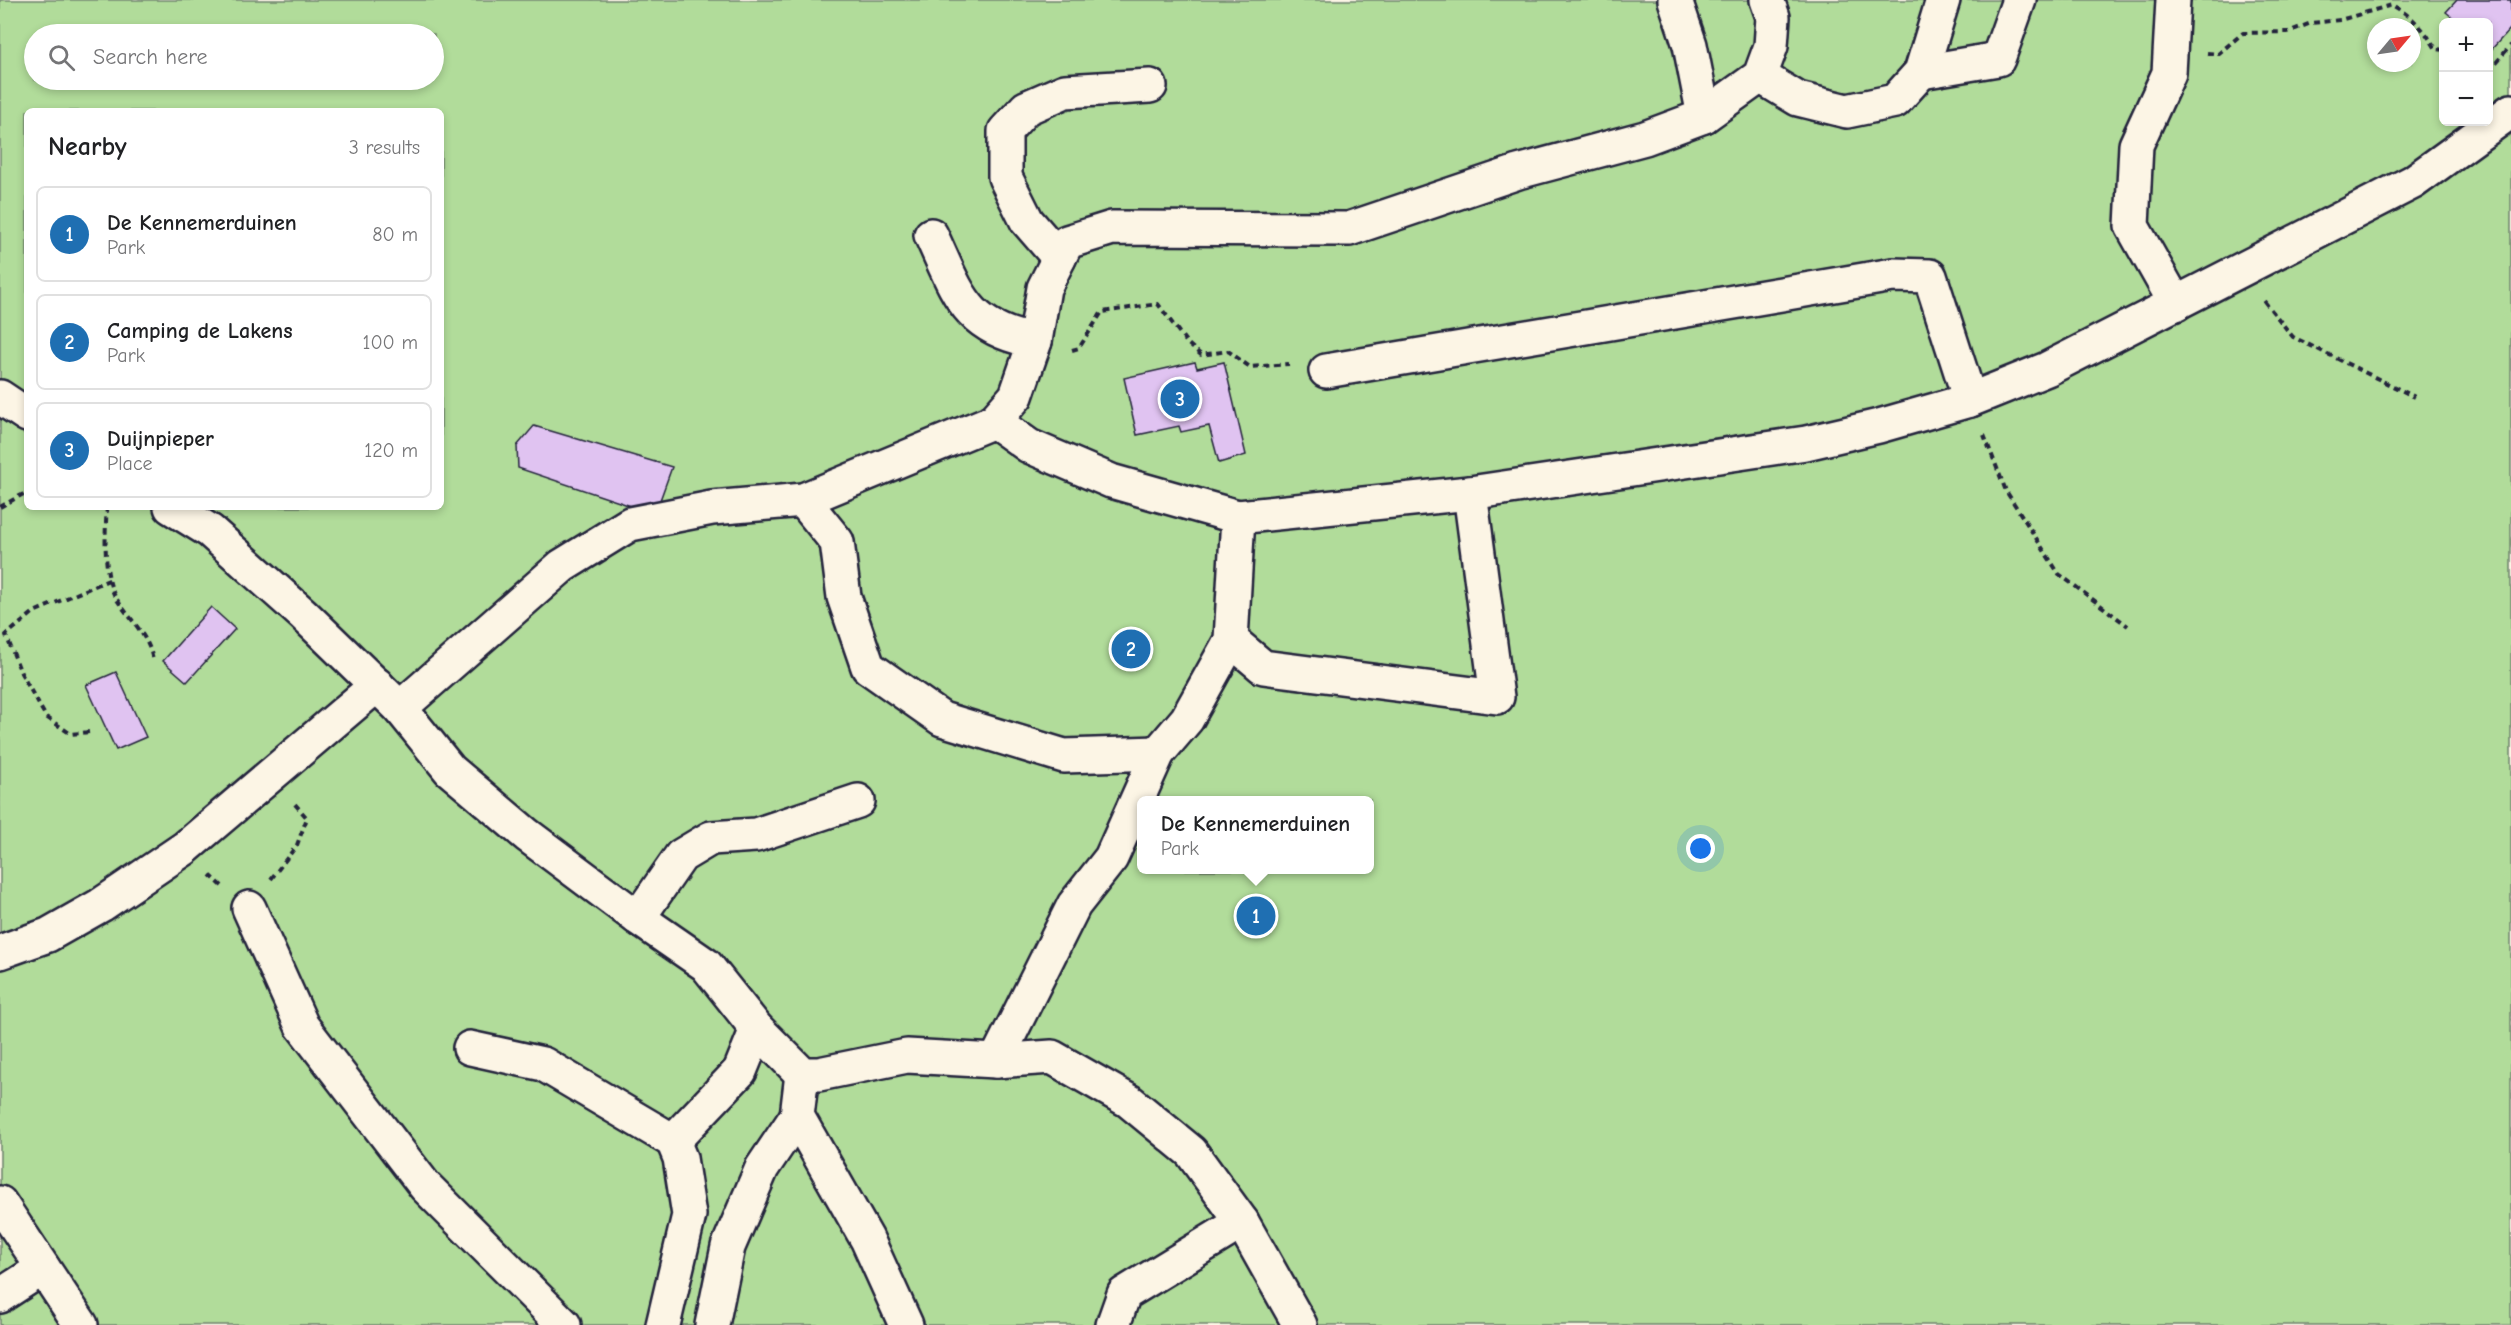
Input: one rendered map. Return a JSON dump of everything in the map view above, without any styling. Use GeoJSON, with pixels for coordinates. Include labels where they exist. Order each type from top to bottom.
{"type":"FeatureCollection","features":[{"type":"Feature","properties":{"kind":"lane"},"geometry":{"type":"LineString","coordinates":[[1675,0],[1690,45],[1704,116]]}},
{"type":"Feature","properties":{"kind":"lane"},"geometry":{"type":"LineString","coordinates":[[400,708],[562,566],[630,524],[712,508],[803,500],[993,421],[1016,396],[1033,349],[1044,288],[1067,242],[1112,228],[1349,229],[1518,172],[1645,138],[1704,116],[1760,76],[1771,46],[1773,17],[1767,0]]}},
{"type":"Feature","properties":{"kind":"lane"},"geometry":{"type":"LineString","coordinates":[[1760,76],[1798,99],[1847,111],[1895,100],[1921,72],[1943,0]]}},
{"type":"Feature","properties":{"kind":"lane"},"geometry":{"type":"LineString","coordinates":[[1921,72],[1998,59],[2019,0]]}},
{"type":"Feature","properties":{"kind":"lane"},"geometry":{"type":"LineString","coordinates":[[2172,0],[2169,73],[2136,146],[2132,226],[2176,304]]}},
{"type":"Feature","properties":{"kind":"lane"},"geometry":{"type":"LineString","coordinates":[[1059,258],[1027,221],[1005,177],[1005,131],[1026,108],[1065,91],[1150,86]]}},
{"type":"Feature","properties":{"kind":"lane"},"geometry":{"type":"LineString","coordinates":[[993,421],[1029,446],[1111,481],[1238,516],[1470,493],[1806,443],[1879,426],[1970,400],[2047,369],[2413,182],[2511,111]]}},
{"type":"Feature","properties":{"kind":"lane"},"geometry":{"type":"LineString","coordinates":[[931,235],[957,290],[977,320],[1033,349]]}},
{"type":"Feature","properties":{"kind":"lane"},"geometry":{"type":"LineString","coordinates":[[1326,371],[1893,275],[1930,276],[1970,400]]}},
{"type":"Feature","properties":{"kind":"lane"},"geometry":{"type":"LineString","coordinates":[[0,396],[24,413]]}},
{"type":"Feature","properties":{"kind":"lane"},"geometry":{"type":"LineString","coordinates":[[1231,640],[1263,666],[1497,697],[1470,493]]}},
{"type":"Feature","properties":{"kind":"lane"},"geometry":{"type":"LineString","coordinates":[[803,500],[837,542],[844,597],[868,667],[942,719],[1064,756],[1158,753]]}},
{"type":"Feature","properties":{"kind":"lane"},"geometry":{"type":"LineString","coordinates":[[176,510],[210,531],[303,614],[400,708],[450,770],[527,835],[638,918],[706,965],[757,1029],[802,1074],[819,1074],[907,1056],[996,1061],[1052,1057],[1129,1101],[1191,1152],[1242,1222],[1300,1325]]}},
{"type":"Feature","properties":{"kind":"lane"},"geometry":{"type":"LineString","coordinates":[[1139,796],[1158,753],[1186,719],[1231,640],[1238,516]]}},
{"type":"Feature","properties":{"kind":"lane"},"geometry":{"type":"LineString","coordinates":[[0,951],[48,935],[95,909],[185,848],[377,685]]}},
{"type":"Feature","properties":{"kind":"lane"},"geometry":{"type":"LineString","coordinates":[[996,1061],[1074,905],[1111,858],[1137,800]]}},
{"type":"Feature","properties":{"kind":"lane"},"geometry":{"type":"LineString","coordinates":[[638,918],[681,856],[711,838],[756,835],[858,801]]}},
{"type":"Feature","properties":{"kind":"lane"},"geometry":{"type":"LineString","coordinates":[[249,908],[302,1026],[425,1186],[564,1325]]}},
{"type":"Feature","properties":{"kind":"lane"},"geometry":{"type":"LineString","coordinates":[[673,1142],[740,1071],[757,1029]]}},
{"type":"Feature","properties":{"kind":"lane"},"geometry":{"type":"LineString","coordinates":[[470,1048],[543,1064],[673,1142],[680,1158],[689,1215],[663,1325]]}},
{"type":"Feature","properties":{"kind":"lane"},"geometry":{"type":"LineString","coordinates":[[712,1325],[728,1247],[762,1167],[797,1116],[802,1074]]}},
{"type":"Feature","properties":{"kind":"lane"},"geometry":{"type":"LineString","coordinates":[[797,1116],[867,1239],[906,1325]]}},
{"type":"Feature","properties":{"kind":"lane"},"geometry":{"type":"LineString","coordinates":[[0,1203],[81,1325]]}},
{"type":"Feature","properties":{"kind":"lane"},"geometry":{"type":"LineString","coordinates":[[1113,1325],[1124,1294],[1242,1222]]}},
{"type":"Feature","properties":{"kind":"lane"},"geometry":{"type":"LineString","coordinates":[[0,1296],[43,1268]]}},
{"type":"Feature","properties":{"kind":"path"},"geometry":{"type":"LineString","coordinates":[[2171,51],[2218,54],[2243,33],[2288,32],[2311,23],[2340,20],[2392,5],[2410,15],[2423,28],[2436,49],[2439,49]]}},
{"type":"Feature","properties":{"kind":"path"},"geometry":{"type":"LineString","coordinates":[[2493,64],[2511,45]]}},
{"type":"Feature","properties":{"kind":"path"},"geometry":{"type":"LineString","coordinates":[[2238,270],[2293,337],[2415,397]]}},
{"type":"Feature","properties":{"kind":"path"},"geometry":{"type":"LineString","coordinates":[[1033,349],[1079,348],[1102,312],[1158,304],[1187,343],[1201,355],[1228,351],[1250,367],[1292,364],[1326,371]]}},
{"type":"Feature","properties":{"kind":"path"},"geometry":{"type":"LineString","coordinates":[[1970,400],[2006,491],[2059,574],[2128,626]]}},
{"type":"Feature","properties":{"kind":"path"},"geometry":{"type":"LineString","coordinates":[[0,507],[24,494]]}},
{"type":"Feature","properties":{"kind":"path"},"geometry":{"type":"LineString","coordinates":[[107,510],[104,546],[114,596],[151,645],[153,660]]}},
{"type":"Feature","properties":{"kind":"path"},"geometry":{"type":"LineString","coordinates":[[89,732],[71,734],[46,717],[21,673],[6,635],[34,612],[111,579]]}},
{"type":"Feature","properties":{"kind":"path"},"geometry":{"type":"LineString","coordinates":[[185,848],[204,871],[249,908],[297,845],[306,818],[270,775]]}},
{"type":"Feature","properties":{"kind":"green space"},"geometry":{"type":"Polygon","coordinates":[[[0,0],[2511,0],[2511,1325],[0,1325],[0,0]]]}},
{"type":"Feature","properties":{"kind":"building"},"geometry":{"type":"Polygon","coordinates":[[[2457,0],[2511,0],[2511,28],[2493,48],[2493,18],[2453,18],[2446,12],[2457,0]]]}},
{"type":"Feature","properties":{"kind":"building"},"geometry":{"type":"Polygon","coordinates":[[[1195,362],[1197,368],[1224,362],[1246,455],[1219,463],[1209,426],[1181,432],[1179,426],[1137,435],[1124,378],[1195,362]]]}},
{"type":"Feature","properties":{"kind":"building"},"geometry":{"type":"Polygon","coordinates":[[[534,426],[672,467],[655,514],[518,468],[517,446],[534,426]]]}},
{"type":"Feature","properties":{"kind":"building"},"geometry":{"type":"Polygon","coordinates":[[[211,607],[235,629],[187,682],[163,661],[211,607]]]}},
{"type":"Feature","properties":{"kind":"building"},"geometry":{"type":"Polygon","coordinates":[[[116,672],[146,737],[116,750],[86,685],[116,672]]]}},
{"type":"Feature","properties":{"kind":"place","name":"Duijnpieper"},"geometry":{"type":"Point","coordinates":[1180,399]}},
{"type":"Feature","properties":{"kind":"place","name":"Camping de Lakens"},"geometry":{"type":"Point","coordinates":[1131,649]}},
{"type":"Feature","properties":{"kind":"place","name":"De Kennemerduinen"},"geometry":{"type":"Point","coordinates":[1256,916]}}]}
